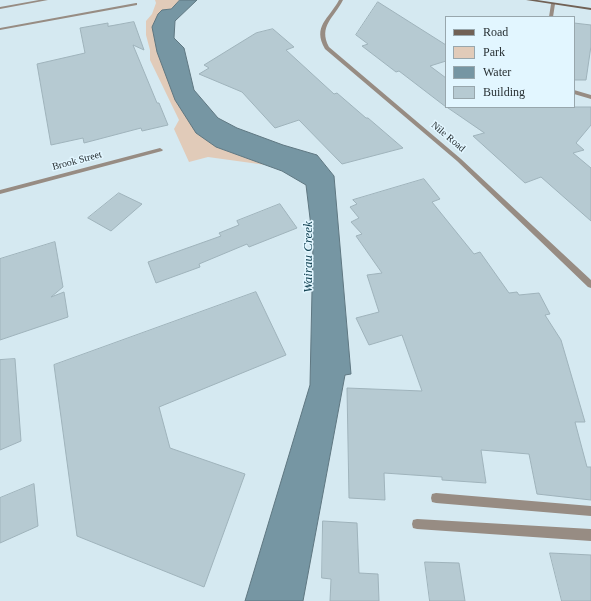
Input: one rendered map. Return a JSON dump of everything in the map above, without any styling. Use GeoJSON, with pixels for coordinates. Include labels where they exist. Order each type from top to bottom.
{"type":"FeatureCollection","features":[{"type":"Feature","properties":{"kind":"main road"},"geometry":{"type":"LineString","coordinates":[[528,0],[591,9]]}},
{"type":"Feature","properties":{"kind":"street"},"geometry":{"type":"LineString","coordinates":[[0,8],[46,0]]}},
{"type":"Feature","properties":{"kind":"street","name":"Nile Road"},"geometry":{"type":"LineString","coordinates":[[340,0],[338,7],[322,29],[322,38],[327,48],[459,160],[591,285]]}},
{"type":"Feature","properties":{"kind":"street"},"geometry":{"type":"LineString","coordinates":[[0,29],[136,4]]}},
{"type":"Feature","properties":{"kind":"street"},"geometry":{"type":"LineString","coordinates":[[551,16],[552,4]]}},
{"type":"Feature","properties":{"kind":"street"},"geometry":{"type":"LineString","coordinates":[[575,92],[591,97]]}},
{"type":"Feature","properties":{"kind":"street","name":"Brook Street"},"geometry":{"type":"LineString","coordinates":[[0,192],[160,150]]}},
{"type":"Feature","properties":{"kind":"street"},"geometry":{"type":"LineString","coordinates":[[436,498],[591,511]]}},
{"type":"Feature","properties":{"kind":"street"},"geometry":{"type":"LineString","coordinates":[[417,524],[591,535]]}},
{"type":"Feature","properties":{"kind":"green space"},"geometry":{"type":"Polygon","coordinates":[[[155,0],[180,0],[171,9],[163,10],[216,147],[266,165],[208,157],[189,162],[174,129],[179,120],[150,60],[150,50],[146,35],[146,21],[152,14],[156,3],[155,0]]]}},
{"type":"Feature","properties":{"kind":"water"},"geometry":{"type":"Polygon","coordinates":[[[180,0],[197,0],[175,21],[174,38],[184,48],[194,90],[218,118],[237,128],[283,145],[317,155],[334,176],[351,374],[345,375],[303,601],[245,601],[310,385],[313,243],[306,185],[282,171],[216,147],[196,133],[175,100],[157,52],[152,27],[158,14],[162,10],[171,9],[180,0]]]}},
{"type":"Feature","properties":{"kind":"building"},"geometry":{"type":"Polygon","coordinates":[[[378,2],[445,44],[445,61],[430,66],[445,77],[445,106],[399,71],[396,72],[362,46],[368,44],[356,35],[378,2]]]}},
{"type":"Feature","properties":{"kind":"building"},"geometry":{"type":"Polygon","coordinates":[[[134,22],[144,50],[133,45],[157,103],[159,103],[168,125],[142,131],[141,128],[84,143],[83,138],[51,145],[37,64],[85,53],[80,28],[108,23],[108,26],[134,22]]]}},
{"type":"Feature","properties":{"kind":"building"},"geometry":{"type":"Polygon","coordinates":[[[575,23],[591,25],[591,46],[586,80],[575,80],[575,23]]]}},
{"type":"Feature","properties":{"kind":"building"},"geometry":{"type":"Polygon","coordinates":[[[273,29],[294,47],[286,50],[334,94],[337,93],[403,148],[342,164],[299,120],[275,128],[242,92],[199,74],[209,68],[204,65],[256,33],[273,29]]]}},
{"type":"Feature","properties":{"kind":"building"},"geometry":{"type":"Polygon","coordinates":[[[591,107],[591,125],[576,143],[584,150],[573,153],[591,168],[591,221],[541,177],[525,183],[473,136],[484,133],[448,108],[591,107]]]}},
{"type":"Feature","properties":{"kind":"building"},"geometry":{"type":"Polygon","coordinates":[[[424,179],[440,199],[432,202],[474,254],[480,252],[509,293],[517,292],[519,295],[539,293],[550,314],[545,315],[561,340],[585,422],[575,422],[587,467],[591,467],[591,500],[537,494],[529,454],[481,450],[486,483],[442,480],[442,477],[384,473],[385,500],[349,498],[347,388],[422,391],[402,335],[369,345],[356,318],[379,312],[367,275],[382,273],[356,236],[362,234],[351,222],[359,218],[350,207],[357,204],[353,200],[424,179]]]}},
{"type":"Feature","properties":{"kind":"building"},"geometry":{"type":"Polygon","coordinates":[[[119,193],[142,204],[111,231],[88,218],[119,193]]]}},
{"type":"Feature","properties":{"kind":"building"},"geometry":{"type":"Polygon","coordinates":[[[280,204],[297,228],[249,247],[247,244],[199,264],[200,267],[156,283],[148,262],[221,236],[219,233],[239,225],[237,221],[280,204]]]}},
{"type":"Feature","properties":{"kind":"building"},"geometry":{"type":"Polygon","coordinates":[[[55,242],[63,287],[51,297],[64,292],[68,317],[0,340],[0,259],[55,242]]]}},
{"type":"Feature","properties":{"kind":"building"},"geometry":{"type":"Polygon","coordinates":[[[256,292],[286,355],[159,407],[170,448],[245,474],[204,587],[77,536],[54,365],[256,292]]]}},
{"type":"Feature","properties":{"kind":"building"},"geometry":{"type":"Polygon","coordinates":[[[15,359],[21,441],[0,450],[0,360],[15,359]]]}},
{"type":"Feature","properties":{"kind":"building"},"geometry":{"type":"Polygon","coordinates":[[[34,484],[38,526],[0,543],[0,498],[34,484]]]}},
{"type":"Feature","properties":{"kind":"building"},"geometry":{"type":"Polygon","coordinates":[[[323,521],[357,523],[359,573],[378,574],[379,601],[330,601],[331,579],[322,578],[323,521]]]}},
{"type":"Feature","properties":{"kind":"building"},"geometry":{"type":"Polygon","coordinates":[[[550,553],[591,555],[591,601],[562,601],[550,553]]]}},
{"type":"Feature","properties":{"kind":"building"},"geometry":{"type":"Polygon","coordinates":[[[425,562],[459,563],[465,601],[430,601],[425,562]]]}},
{"type":"Feature","properties":{"kind":"water label","name":"Wairau Creek"},"geometry":{"type":"Point","coordinates":[309,257]}}]}
